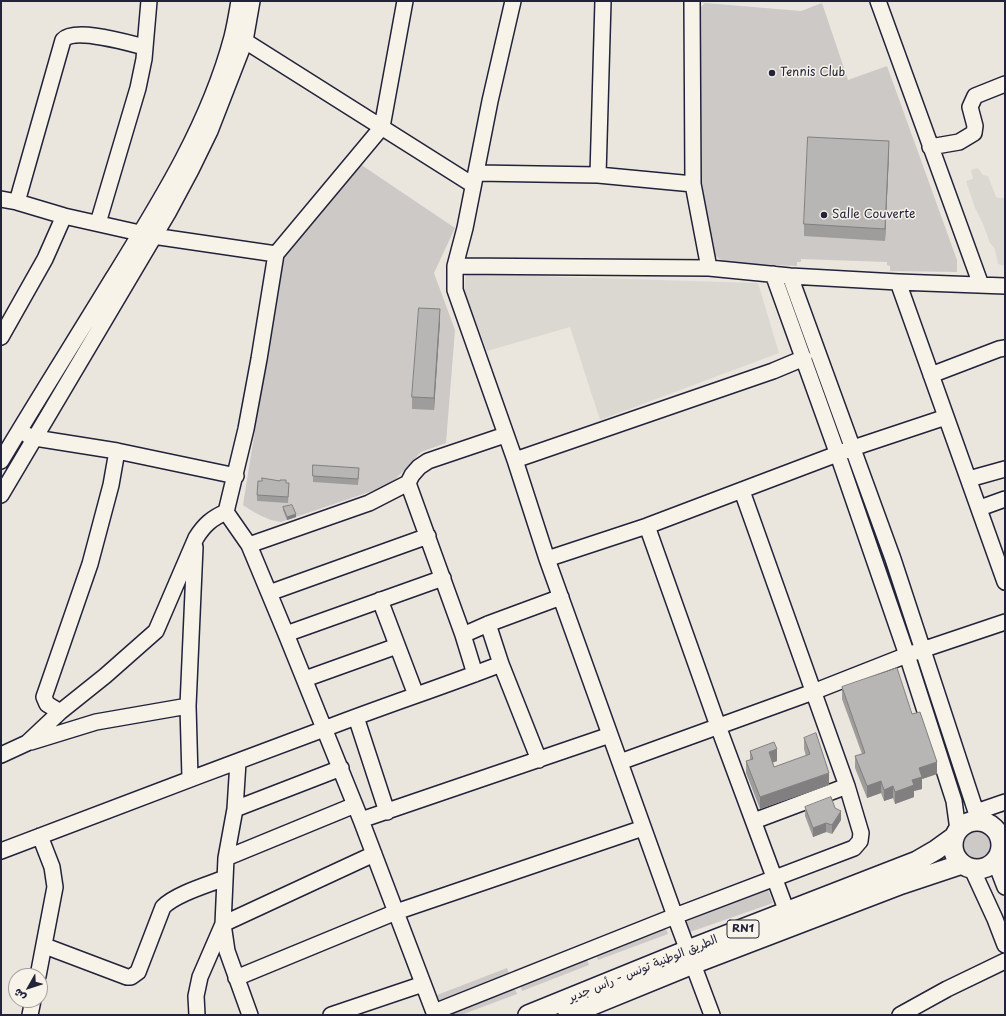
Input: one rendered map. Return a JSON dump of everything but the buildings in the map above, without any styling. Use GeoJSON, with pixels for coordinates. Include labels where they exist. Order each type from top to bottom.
{"type":"FeatureCollection","features":[{"type":"Feature","properties":{"kind":"main road","name":"RN1"},"geometry":{"type":"LineString","coordinates":[[956,833],[964,825],[971,822],[988,821]]}},
{"type":"Feature","properties":{"kind":"main road"},"geometry":{"type":"LineString","coordinates":[[988,821],[1000,839],[1000,855]]}},
{"type":"Feature","properties":{"kind":"main road"},"geometry":{"type":"LineString","coordinates":[[956,833],[953,844],[954,851],[957,858],[967,866]]}},
{"type":"Feature","properties":{"kind":"main road","name":"الطريق الوطنية تونس - رأس جدير"},"geometry":{"type":"LineString","coordinates":[[568,1015],[787,912],[917,861],[936,850],[956,833]]}},
{"type":"Feature","properties":{"kind":"main road","name":"RN1"},"geometry":{"type":"LineString","coordinates":[[967,866],[985,868],[1000,855]]}},
{"type":"Feature","properties":{"kind":"main road","name":"الطريق الوطنية تونس - رأس جدير"},"geometry":{"type":"LineString","coordinates":[[528,1015],[909,881],[967,866]]}},
{"type":"Feature","properties":{"kind":"street"},"geometry":{"type":"LineString","coordinates":[[98,223],[138,88],[144,60],[149,1]]}},
{"type":"Feature","properties":{"kind":"street"},"geometry":{"type":"LineString","coordinates":[[1,495],[110,311],[210,103],[230,42],[239,1]]}},
{"type":"Feature","properties":{"kind":"street"},"geometry":{"type":"LineString","coordinates":[[1,461],[147,234],[168,213],[210,131],[224,97],[244,41],[252,1]]}},
{"type":"Feature","properties":{"kind":"street"},"geometry":{"type":"LineString","coordinates":[[27,743],[60,712],[105,676],[156,631],[202,527],[213,518],[226,512],[236,476],[258,366],[276,254],[382,127],[405,1]]}},
{"type":"Feature","properties":{"kind":"street"},"geometry":{"type":"LineString","coordinates":[[513,1],[490,101],[465,228],[455,266],[455,290],[515,460],[547,560],[712,1015]]}},
{"type":"Feature","properties":{"kind":"street"},"geometry":{"type":"LineString","coordinates":[[598,176],[603,1]]}},
{"type":"Feature","properties":{"kind":"street"},"geometry":{"type":"LineString","coordinates":[[692,1],[693,184],[709,268]]}},
{"type":"Feature","properties":{"kind":"street"},"geometry":{"type":"LineString","coordinates":[[878,1],[981,285]]}},
{"type":"Feature","properties":{"kind":"street"},"geometry":{"type":"LineString","coordinates":[[17,202],[63,40],[72,35],[90,35],[145,47]]}},
{"type":"Feature","properties":{"kind":"street"},"geometry":{"type":"LineString","coordinates":[[244,41],[382,127],[475,179],[598,176],[693,184]]}},
{"type":"Feature","properties":{"kind":"street"},"geometry":{"type":"LineString","coordinates":[[930,147],[959,142],[974,133],[975,126],[970,107],[975,96],[1005,84]]}},
{"type":"Feature","properties":{"kind":"street"},"geometry":{"type":"LineString","coordinates":[[1,199],[17,202],[64,216],[147,234],[276,254]]}},
{"type":"Feature","properties":{"kind":"street"},"geometry":{"type":"LineString","coordinates":[[1,337],[45,259],[64,216]]}},
{"type":"Feature","properties":{"kind":"street"},"geometry":{"type":"LineString","coordinates":[[455,266],[709,268],[790,276],[1005,286]]}},
{"type":"Feature","properties":{"kind":"street"},"geometry":{"type":"LineString","coordinates":[[773,274],[804,358],[907,656],[954,801],[956,833]]}},
{"type":"Feature","properties":{"kind":"street"},"geometry":{"type":"LineString","coordinates":[[790,276],[854,448],[924,650],[988,821],[1005,802]]}},
{"type":"Feature","properties":{"kind":"street"},"geometry":{"type":"LineString","coordinates":[[898,282],[980,508],[1005,582]]}},
{"type":"Feature","properties":{"kind":"street"},"geometry":{"type":"LineString","coordinates":[[931,375],[1005,348]]}},
{"type":"Feature","properties":{"kind":"street"},"geometry":{"type":"LineString","coordinates":[[515,460],[773,371],[804,358]]}},
{"type":"Feature","properties":{"kind":"street"},"geometry":{"type":"LineString","coordinates":[[547,560],[647,526],[854,448],[946,417]]}},
{"type":"Feature","properties":{"kind":"street"},"geometry":{"type":"LineString","coordinates":[[19,431],[35,438],[118,452],[236,476]]}},
{"type":"Feature","properties":{"kind":"street"},"geometry":{"type":"LineString","coordinates":[[249,545],[369,503],[408,483],[412,474],[419,466],[428,461],[505,435]]}},
{"type":"Feature","properties":{"kind":"street"},"geometry":{"type":"LineString","coordinates":[[60,712],[47,704],[44,697],[90,564],[111,485],[118,452]]}},
{"type":"Feature","properties":{"kind":"street"},"geometry":{"type":"LineString","coordinates":[[969,479],[1005,469]]}},
{"type":"Feature","properties":{"kind":"street"},"geometry":{"type":"LineString","coordinates":[[408,483],[463,635],[475,674]]}},
{"type":"Feature","properties":{"kind":"street"},"geometry":{"type":"LineString","coordinates":[[226,512],[249,545],[305,679],[362,820],[434,1014],[675,916],[854,848],[860,842],[861,832],[847,786],[742,491]]}},
{"type":"Feature","properties":{"kind":"street"},"geometry":{"type":"LineString","coordinates":[[980,508],[1005,499]]}},
{"type":"Feature","properties":{"kind":"street"},"geometry":{"type":"LineString","coordinates":[[647,526],[718,726],[787,912]]}},
{"type":"Feature","properties":{"kind":"street"},"geometry":{"type":"LineString","coordinates":[[269,593],[428,536]]}},
{"type":"Feature","properties":{"kind":"street"},"geometry":{"type":"LineString","coordinates":[[190,778],[188,706],[196,538]]}},
{"type":"Feature","properties":{"kind":"street"},"geometry":{"type":"LineString","coordinates":[[286,634],[443,578]]}},
{"type":"Feature","properties":{"kind":"street"},"geometry":{"type":"LineString","coordinates":[[170,601],[194,596]]}},
{"type":"Feature","properties":{"kind":"street"},"geometry":{"type":"LineString","coordinates":[[463,635],[488,624],[561,597]]}},
{"type":"Feature","properties":{"kind":"street"},"geometry":{"type":"LineString","coordinates":[[380,600],[416,695]]}},
{"type":"Feature","properties":{"kind":"street"},"geometry":{"type":"LineString","coordinates":[[620,762],[813,692],[907,656],[1005,622]]}},
{"type":"Feature","properties":{"kind":"street"},"geometry":{"type":"LineString","coordinates":[[488,624],[501,664],[538,760]]}},
{"type":"Feature","properties":{"kind":"street"},"geometry":{"type":"LineString","coordinates":[[305,679],[397,646]]}},
{"type":"Feature","properties":{"kind":"street"},"geometry":{"type":"LineString","coordinates":[[1,851],[190,778],[238,762],[325,728],[501,664]]}},
{"type":"Feature","properties":{"kind":"street"},"geometry":{"type":"LineString","coordinates":[[1,755],[27,743],[96,722],[188,706]]}},
{"type":"Feature","properties":{"kind":"street"},"geometry":{"type":"LineString","coordinates":[[356,717],[387,812]]}},
{"type":"Feature","properties":{"kind":"street"},"geometry":{"type":"LineString","coordinates":[[362,820],[610,736]]}},
{"type":"Feature","properties":{"kind":"street"},"geometry":{"type":"LineString","coordinates":[[238,762],[235,809],[226,858],[223,924],[227,951],[250,1015]]}},
{"type":"Feature","properties":{"kind":"street"},"geometry":{"type":"LineString","coordinates":[[235,809],[341,768]]}},
{"type":"Feature","properties":{"kind":"street"},"geometry":{"type":"LineString","coordinates":[[754,821],[847,786]]}},
{"type":"Feature","properties":{"kind":"street"},"geometry":{"type":"LineString","coordinates":[[226,858],[355,805]]}},
{"type":"Feature","properties":{"kind":"street"},"geometry":{"type":"LineString","coordinates":[[236,978],[396,912],[643,828]]}},
{"type":"Feature","properties":{"kind":"street"},"geometry":{"type":"LineString","coordinates":[[40,836],[52,867],[55,887],[40,968]]}},
{"type":"Feature","properties":{"kind":"street"},"geometry":{"type":"LineString","coordinates":[[196,1015],[196,996],[200,977],[223,924],[374,854]]}},
{"type":"Feature","properties":{"kind":"street"},"geometry":{"type":"LineString","coordinates":[[1000,855],[1005,887]]}},
{"type":"Feature","properties":{"kind":"street"},"geometry":{"type":"LineString","coordinates":[[967,866],[995,919],[1005,945]]}},
{"type":"Feature","properties":{"kind":"street"},"geometry":{"type":"LineString","coordinates":[[45,946],[127,977],[131,977],[138,972],[163,907],[168,902],[178,897],[225,878]]}},
{"type":"Feature","properties":{"kind":"street"},"geometry":{"type":"LineString","coordinates":[[900,1015],[947,989],[1005,961]]}},
{"type":"Feature","properties":{"kind":"street"},"geometry":{"type":"LineString","coordinates":[[331,1015],[423,984]]}},
{"type":"Feature","properties":{"kind":"shaded area","name":"Salle Couverte"},"geometry":{"type":"Polygon","coordinates":[[[705,3],[801,11],[822,3],[848,80],[887,66],[957,260],[957,272],[890,271],[890,266],[887,265],[887,262],[801,259],[801,262],[797,262],[797,266],[725,263],[713,254],[701,177],[698,130],[698,10],[705,3]]]}},
{"type":"Feature","properties":{"kind":"shaded area"},"geometry":{"type":"Polygon","coordinates":[[[360,164],[455,228],[434,273],[455,330],[446,443],[421,452],[390,485],[281,522],[270,520],[243,505],[284,248],[360,164]]]}},
{"type":"Feature","properties":{"kind":"shaded area"},"geometry":{"type":"Polygon","coordinates":[[[978,168],[983,175],[988,176],[996,197],[1005,198],[1005,266],[998,264],[995,249],[990,243],[975,208],[966,181],[973,179],[971,170],[978,168]]]}},
{"type":"Feature","properties":{"kind":"shaded area"},"geometry":{"type":"Polygon","coordinates":[[[466,274],[758,283],[779,353],[600,420],[570,327],[487,351],[464,291],[466,274]]]}},
{"type":"Feature","properties":{"kind":"shaded area"},"geometry":{"type":"Polygon","coordinates":[[[978,831],[984,832],[992,840],[992,852],[984,860],[978,861],[972,860],[964,852],[963,846],[964,840],[972,832],[978,831]]]}},
{"type":"Feature","properties":{"kind":"shaded area"},"geometry":{"type":"Polygon","coordinates":[[[767,887],[773,903],[690,932],[685,917],[767,887]]]}},
{"type":"Feature","properties":{"kind":"shaded area"},"geometry":{"type":"Polygon","coordinates":[[[661,915],[668,934],[598,960],[591,941],[661,915]]]}},
{"type":"Feature","properties":{"kind":"shaded area"},"geometry":{"type":"Polygon","coordinates":[[[581,944],[589,965],[522,991],[514,970],[581,944]]]}},
{"type":"Feature","properties":{"kind":"shaded area"},"geometry":{"type":"Polygon","coordinates":[[[507,968],[517,994],[461,1015],[445,1015],[437,995],[507,968]]]}},
{"type":"Feature","properties":{"kind":"place","name":"Tennis Club"},"geometry":{"type":"Point","coordinates":[772,73]}},
{"type":"Feature","properties":{"kind":"place","name":"Salle Couverte"},"geometry":{"type":"Point","coordinates":[824,215]}}]}
